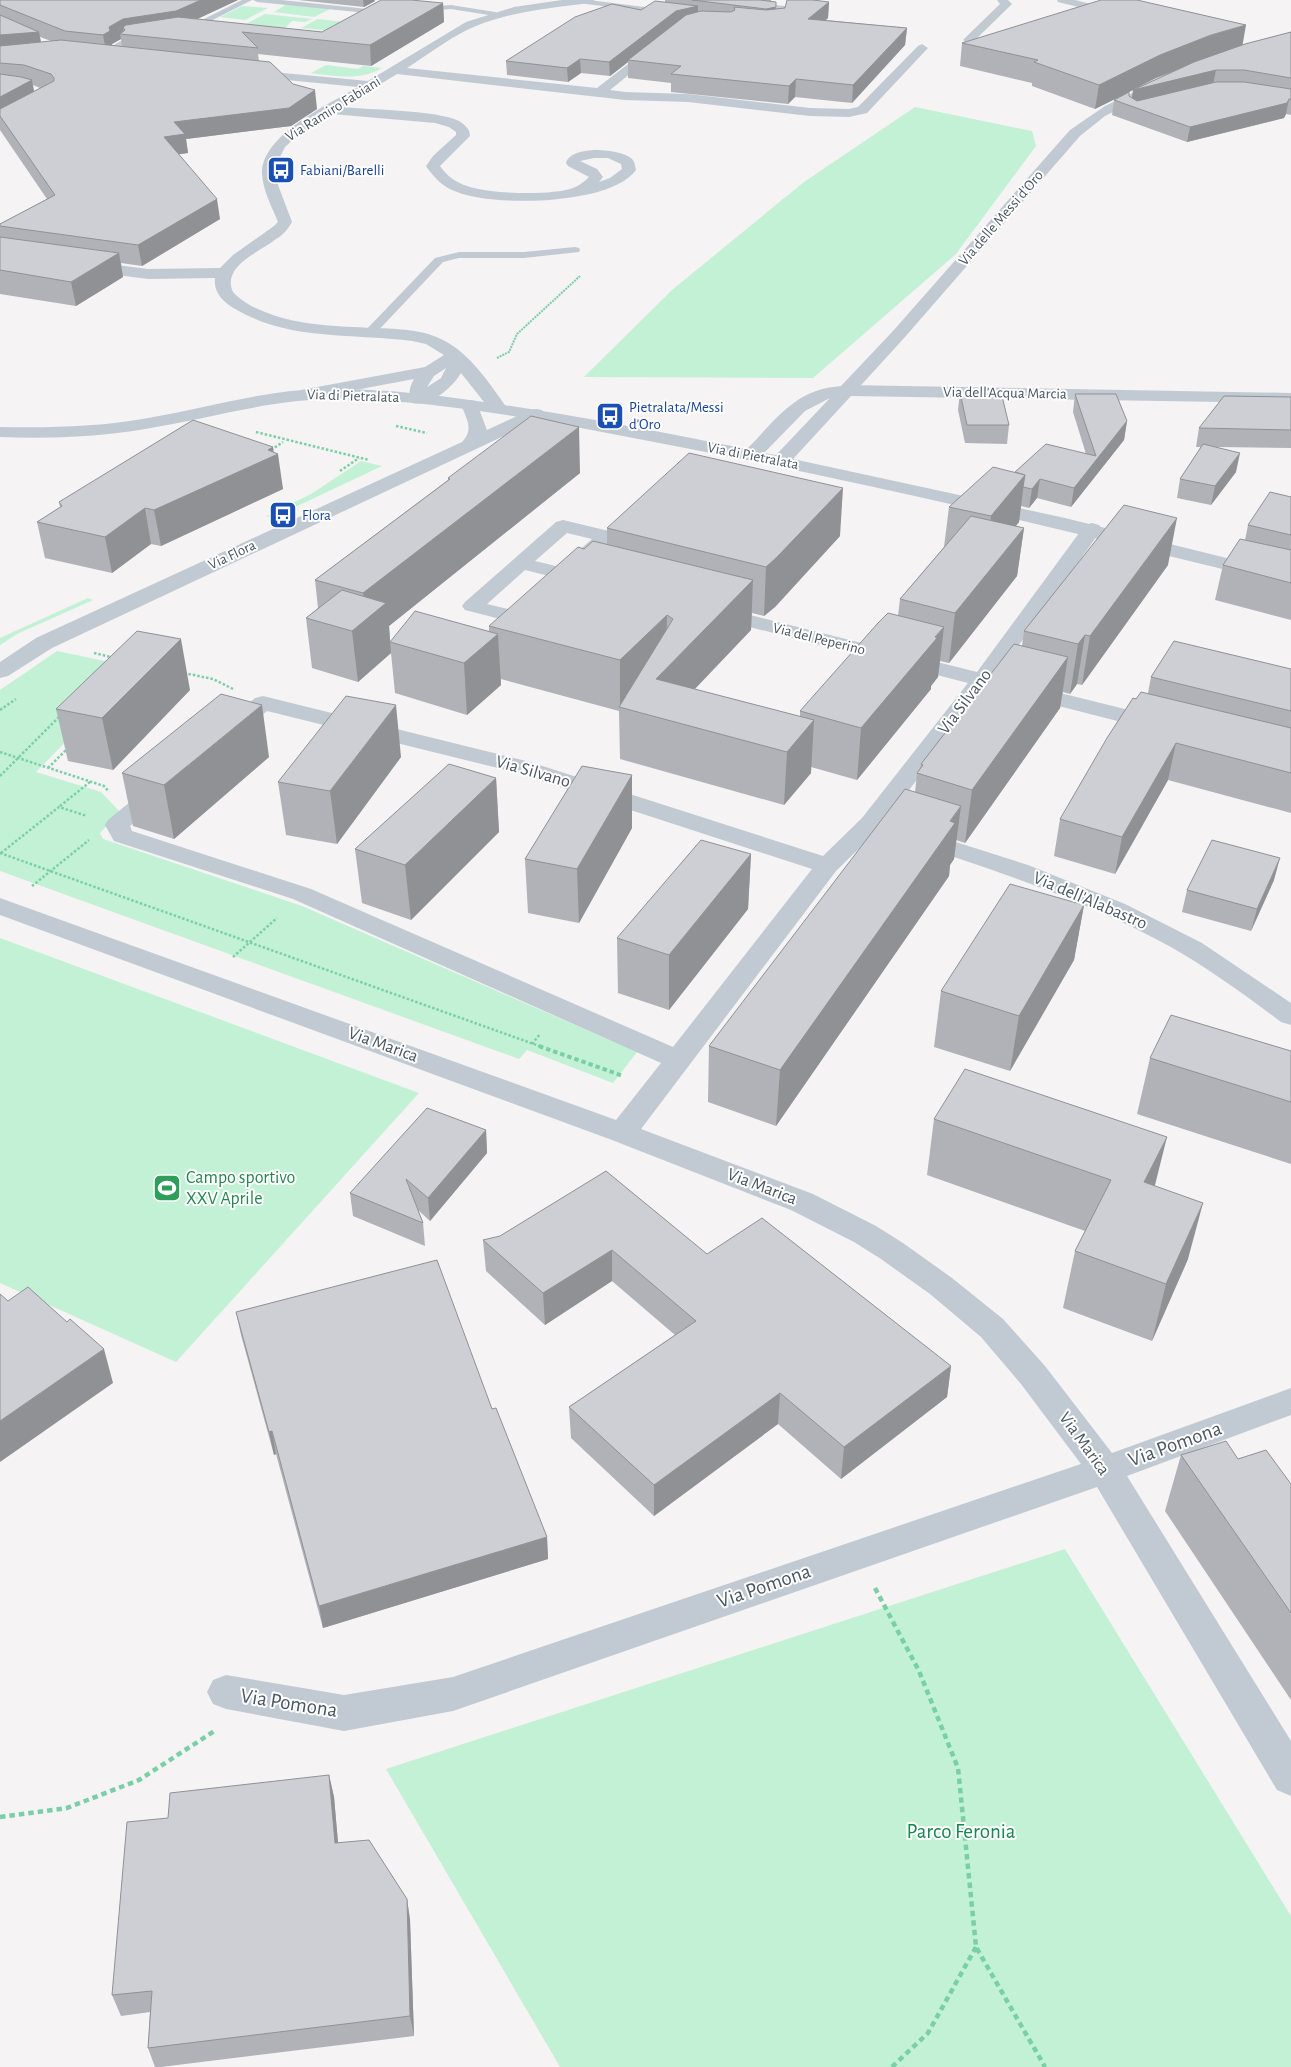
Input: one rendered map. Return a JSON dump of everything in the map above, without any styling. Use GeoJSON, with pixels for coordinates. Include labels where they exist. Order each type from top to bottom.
{"type":"FeatureCollection","features":[{"type":"Feature","properties":{"kind":"street"},"geometry":{"type":"LineString","coordinates":[[969,40],[1006,4],[1002,0]]}},
{"type":"Feature","properties":{"kind":"street"},"geometry":{"type":"LineString","coordinates":[[1062,0],[1126,16]]}},
{"type":"Feature","properties":{"kind":"street","name":"Via Ramiro Fabiani"},"geometry":{"type":"LineString","coordinates":[[225,273],[237,260],[280,230],[285,222],[270,185],[269,169],[273,152],[292,133],[470,24],[495,14],[584,1]]}},
{"type":"Feature","properties":{"kind":"street"},"geometry":{"type":"LineString","coordinates":[[600,92],[666,40]]}},
{"type":"Feature","properties":{"kind":"street"},"geometry":{"type":"LineString","coordinates":[[394,70],[625,96],[688,98],[810,112],[849,113],[862,110],[922,48]]}},
{"type":"Feature","properties":{"kind":"street"},"geometry":{"type":"LineString","coordinates":[[100,57],[123,54]]}},
{"type":"Feature","properties":{"kind":"street"},"geometry":{"type":"LineString","coordinates":[[232,71],[369,85]]}},
{"type":"Feature","properties":{"kind":"street","name":"Via delle Messi d'Oro"},"geometry":{"type":"LineString","coordinates":[[847,390],[899,334],[1088,120],[1159,84]]}},
{"type":"Feature","properties":{"kind":"street"},"geometry":{"type":"LineString","coordinates":[[332,110],[425,118],[446,122],[460,128],[463,131],[460,140],[438,159],[433,166],[435,173],[459,188],[490,195],[524,198],[576,193],[618,179],[629,170],[627,162],[605,154],[585,155],[574,159],[573,163],[592,172],[596,177],[590,184],[576,193]]}},
{"type":"Feature","properties":{"kind":"street"},"geometry":{"type":"LineString","coordinates":[[1104,111],[1115,114],[1133,110]]}},
{"type":"Feature","properties":{"kind":"street"},"geometry":{"type":"LineString","coordinates":[[75,264],[148,274],[225,273],[222,286],[224,293],[247,311],[275,323],[301,328],[370,332],[421,338],[447,349],[498,408]]}},
{"type":"Feature","properties":{"kind":"street"},"geometry":{"type":"LineString","coordinates":[[453,357],[454,370],[452,375],[434,391],[418,399],[418,384],[428,372],[453,357]]}},
{"type":"Feature","properties":{"kind":"street"},"geometry":{"type":"LineString","coordinates":[[308,394],[428,372]]}},
{"type":"Feature","properties":{"kind":"street"},"geometry":{"type":"LineString","coordinates":[[752,455],[786,419],[811,398],[826,392],[847,390]]}},
{"type":"Feature","properties":{"kind":"street"},"geometry":{"type":"LineString","coordinates":[[780,461],[847,390]]}},
{"type":"Feature","properties":{"kind":"street","name":"Via dell'Acqua Marcia"},"geometry":{"type":"LineString","coordinates":[[847,390],[1291,398]]}},
{"type":"Feature","properties":{"kind":"street","name":"Via di Pietralata"},"geometry":{"type":"LineString","coordinates":[[0,432],[65,432],[106,429],[308,394],[354,394],[498,408],[780,461],[1092,529],[1291,580]]}},
{"type":"Feature","properties":{"kind":"street"},"geometry":{"type":"LineString","coordinates":[[468,446],[476,438],[479,428],[470,405]]}},
{"type":"Feature","properties":{"kind":"street","name":"Via Flora"},"geometry":{"type":"LineString","coordinates":[[0,671],[44,643],[536,414]]}},
{"type":"Feature","properties":{"kind":"street"},"geometry":{"type":"LineString","coordinates":[[563,526],[606,536],[564,574],[516,617],[472,606],[563,526]]}},
{"type":"Feature","properties":{"kind":"street","name":"Via Silvano"},"geometry":{"type":"LineString","coordinates":[[622,1133],[827,866],[871,823],[982,680],[1092,529]]}},
{"type":"Feature","properties":{"kind":"street"},"geometry":{"type":"LineString","coordinates":[[521,563],[602,583]]}},
{"type":"Feature","properties":{"kind":"street","name":"Via del Peperino"},"geometry":{"type":"LineString","coordinates":[[697,608],[1178,729]]}},
{"type":"Feature","properties":{"kind":"street"},"geometry":{"type":"LineString","coordinates":[[210,747],[263,703]]}},
{"type":"Feature","properties":{"kind":"street","name":"Via Silvano"},"geometry":{"type":"LineString","coordinates":[[263,703],[522,767],[827,866]]}},
{"type":"Feature","properties":{"kind":"street"},"geometry":{"type":"LineString","coordinates":[[180,772],[123,821],[123,836],[302,894],[563,1007],[678,1060]]}},
{"type":"Feature","properties":{"kind":"street","name":"Via dell'Alabastro"},"geometry":{"type":"LineString","coordinates":[[871,823],[1048,881],[1143,922],[1217,962],[1291,1016]]}},
{"type":"Feature","properties":{"kind":"street","name":"Via Marica"},"geometry":{"type":"LineString","coordinates":[[0,906],[622,1133],[802,1202],[865,1234],[912,1264],[992,1328],[1034,1375],[1104,1470],[1291,1777]]}},
{"type":"Feature","properties":{"kind":"street","name":"Via Pomona"},"geometry":{"type":"LineString","coordinates":[[226,1692],[344,1713],[453,1694],[1104,1470],[1291,1401]]}},
{"type":"Feature","properties":{"kind":"lane"},"geometry":{"type":"LineString","coordinates":[[171,34],[181,32],[248,0]]}},
{"type":"Feature","properties":{"kind":"lane"},"geometry":{"type":"LineString","coordinates":[[257,0],[384,13],[394,12]]}},
{"type":"Feature","properties":{"kind":"lane"},"geometry":{"type":"LineString","coordinates":[[718,0],[725,4],[754,4],[782,8],[781,21],[758,22]]}},
{"type":"Feature","properties":{"kind":"lane"},"geometry":{"type":"LineString","coordinates":[[584,1],[675,12]]}},
{"type":"Feature","properties":{"kind":"lane"},"geometry":{"type":"LineString","coordinates":[[403,11],[452,7],[495,14]]}},
{"type":"Feature","properties":{"kind":"lane"},"geometry":{"type":"LineString","coordinates":[[411,16],[466,10]]}},
{"type":"Feature","properties":{"kind":"lane"},"geometry":{"type":"LineString","coordinates":[[369,22],[384,13]]}},
{"type":"Feature","properties":{"kind":"lane"},"geometry":{"type":"LineString","coordinates":[[181,32],[201,34]]}},
{"type":"Feature","properties":{"kind":"lane"},"geometry":{"type":"LineString","coordinates":[[123,54],[116,46],[127,41],[154,39]]}},
{"type":"Feature","properties":{"kind":"lane"},"geometry":{"type":"LineString","coordinates":[[370,332],[439,260],[459,255],[524,255],[575,250]]}},
{"type":"Feature","properties":{"kind":"path"},"geometry":{"type":"LineString","coordinates":[[494,359],[510,352],[517,334],[581,276]]}},
{"type":"Feature","properties":{"kind":"path"},"geometry":{"type":"LineString","coordinates":[[252,431],[377,462]]}},
{"type":"Feature","properties":{"kind":"path"},"geometry":{"type":"LineString","coordinates":[[267,452],[283,442]]}},
{"type":"Feature","properties":{"kind":"path"},"geometry":{"type":"LineString","coordinates":[[93,653],[117,658],[110,666]]}},
{"type":"Feature","properties":{"kind":"path"},"geometry":{"type":"LineString","coordinates":[[176,671],[212,679],[263,703]]}},
{"type":"Feature","properties":{"kind":"path"},"geometry":{"type":"LineString","coordinates":[[0,776],[61,715]]}},
{"type":"Feature","properties":{"kind":"path"},"geometry":{"type":"LineString","coordinates":[[48,768],[68,747]]}},
{"type":"Feature","properties":{"kind":"path"},"geometry":{"type":"LineString","coordinates":[[0,752],[104,786],[123,821]]}},
{"type":"Feature","properties":{"kind":"path"},"geometry":{"type":"LineString","coordinates":[[0,854],[90,781]]}},
{"type":"Feature","properties":{"kind":"path"},"geometry":{"type":"LineString","coordinates":[[59,807],[123,821]]}},
{"type":"Feature","properties":{"kind":"path"},"geometry":{"type":"LineString","coordinates":[[60,862],[79,847],[123,821]]}},
{"type":"Feature","properties":{"kind":"path"},"geometry":{"type":"LineString","coordinates":[[0,854],[656,1088]]}},
{"type":"Feature","properties":{"kind":"path"},"geometry":{"type":"LineString","coordinates":[[206,981],[275,920]]}},
{"type":"Feature","properties":{"kind":"path"},"geometry":{"type":"LineString","coordinates":[[857,1554],[919,1671],[958,1768],[976,1947],[1045,2067]]}},
{"type":"Feature","properties":{"kind":"path"},"geometry":{"type":"LineString","coordinates":[[0,1816],[67,1808],[139,1780],[265,1699]]}},
{"type":"Feature","properties":{"kind":"path"},"geometry":{"type":"LineString","coordinates":[[892,2067],[928,2033],[976,1947]]}},
{"type":"Feature","properties":{"kind":"green space"},"geometry":{"type":"Polygon","coordinates":[[[287,4],[330,9],[314,17],[274,12],[287,4]]]}},
{"type":"Feature","properties":{"kind":"green space"},"geometry":{"type":"Polygon","coordinates":[[[242,6],[268,8],[245,20],[220,17],[242,6]]]}},
{"type":"Feature","properties":{"kind":"green space"},"geometry":{"type":"Polygon","coordinates":[[[265,14],[312,19],[305,22],[292,21],[285,28],[246,24],[265,14]]]}},
{"type":"Feature","properties":{"kind":"green space"},"geometry":{"type":"Polygon","coordinates":[[[318,19],[361,24],[344,32],[301,28],[318,19]]]}},
{"type":"Feature","properties":{"kind":"green space"},"geometry":{"type":"Polygon","coordinates":[[[326,65],[358,69],[363,66],[382,68],[357,76],[311,73],[326,65]]]}},
{"type":"Feature","properties":{"kind":"green space"},"geometry":{"type":"Polygon","coordinates":[[[915,107],[1032,131],[1036,146],[956,254],[813,378],[584,377],[672,290],[804,182],[915,107]]]}},
{"type":"Feature","properties":{"kind":"green space"},"geometry":{"type":"Polygon","coordinates":[[[361,461],[382,466],[272,518],[266,516],[311,494],[361,461]]]}},
{"type":"Feature","properties":{"kind":"green space"},"geometry":{"type":"Polygon","coordinates":[[[88,598],[93,600],[17,634],[0,645],[0,638],[88,598]]]}},
{"type":"Feature","properties":{"kind":"green space"},"geometry":{"type":"Polygon","coordinates":[[[57,651],[138,668],[36,772],[101,792],[120,812],[100,833],[103,839],[302,906],[637,1052],[613,1083],[527,1050],[519,1059],[0,871],[0,690],[57,651]]]}},
{"type":"Feature","properties":{"kind":"green space","name":"Campo sportivo XXV Aprile"},"geometry":{"type":"Polygon","coordinates":[[[0,938],[419,1093],[176,1362],[0,1283],[0,938]]]}},
{"type":"Feature","properties":{"kind":"green space","name":"Parco Feronia"},"geometry":{"type":"Polygon","coordinates":[[[1065,1549],[1291,1916],[1291,2067],[560,2067],[386,1769],[1065,1549]]]}},
{"type":"Feature","properties":{"kind":"building"},"geometry":{"type":"Polygon","coordinates":[[[0,0],[201,0],[176,11],[123,19],[109,27],[110,31],[103,35],[65,31],[0,5],[0,0]]]}},
{"type":"Feature","properties":{"kind":"building"},"geometry":{"type":"Polygon","coordinates":[[[381,0],[443,3],[370,45],[242,32],[258,48],[120,34],[125,30],[123,27],[126,25],[178,17],[322,32],[381,0]]]}},
{"type":"Feature","properties":{"kind":"building"},"geometry":{"type":"Polygon","coordinates":[[[692,0],[760,0],[776,2],[776,7],[766,9],[692,0]]]}},
{"type":"Feature","properties":{"kind":"building"},"geometry":{"type":"Polygon","coordinates":[[[787,0],[829,2],[808,19],[907,28],[853,85],[796,79],[789,86],[671,74],[681,66],[628,60],[686,15],[701,11],[731,12],[735,10],[734,7],[766,10],[785,8],[787,0]]]}},
{"type":"Feature","properties":{"kind":"building"},"geometry":{"type":"Polygon","coordinates":[[[1101,0],[1137,0],[1246,25],[1211,35],[1160,55],[1099,85],[1034,62],[1038,60],[962,43],[1101,0]]]}},
{"type":"Feature","properties":{"kind":"building"},"geometry":{"type":"Polygon","coordinates":[[[655,1],[698,6],[676,11],[609,62],[580,59],[567,68],[506,61],[575,17],[612,4],[641,10],[655,1]]]}},
{"type":"Feature","properties":{"kind":"building"},"geometry":{"type":"Polygon","coordinates":[[[0,15],[39,32],[0,35],[0,15]]]}},
{"type":"Feature","properties":{"kind":"building"},"geometry":{"type":"Polygon","coordinates":[[[1291,32],[1291,78],[1244,70],[1216,70],[1133,90],[1194,62],[1245,44],[1291,32]]]}},
{"type":"Feature","properties":{"kind":"building"},"geometry":{"type":"Polygon","coordinates":[[[61,40],[270,62],[293,84],[315,90],[289,108],[174,122],[185,134],[164,137],[217,199],[138,245],[0,226],[0,224],[55,195],[0,116],[0,109],[54,81],[54,78],[51,74],[24,65],[0,63],[0,46],[61,40]]]}},
{"type":"Feature","properties":{"kind":"building"},"geometry":{"type":"Polygon","coordinates":[[[0,74],[21,77],[32,80],[0,97],[0,74]]]}},
{"type":"Feature","properties":{"kind":"building"},"geometry":{"type":"Polygon","coordinates":[[[1216,82],[1244,82],[1291,89],[1291,99],[1287,103],[1190,127],[1114,100],[1129,92],[1129,96],[1137,101],[1216,82]]]}},
{"type":"Feature","properties":{"kind":"building"},"geometry":{"type":"Polygon","coordinates":[[[0,237],[119,253],[71,282],[0,270],[0,237]]]}},
{"type":"Feature","properties":{"kind":"building"},"geometry":{"type":"Polygon","coordinates":[[[960,392],[1001,392],[1009,425],[967,425],[960,392]]]}},
{"type":"Feature","properties":{"kind":"building"},"geometry":{"type":"Polygon","coordinates":[[[1075,394],[1116,394],[1127,421],[1074,488],[1040,479],[1032,489],[1023,487],[1025,475],[1015,472],[1046,444],[1096,456],[1075,394]]]}},
{"type":"Feature","properties":{"kind":"building"},"geometry":{"type":"Polygon","coordinates":[[[1224,396],[1291,397],[1291,430],[1199,428],[1224,396]]]}},
{"type":"Feature","properties":{"kind":"building"},"geometry":{"type":"Polygon","coordinates":[[[531,416],[579,427],[363,593],[315,580],[450,479],[448,478],[531,416]]]}},
{"type":"Feature","properties":{"kind":"building"},"geometry":{"type":"Polygon","coordinates":[[[193,420],[273,447],[268,450],[278,454],[154,510],[145,508],[105,537],[37,522],[62,506],[59,502],[193,420]]]}},
{"type":"Feature","properties":{"kind":"building"},"geometry":{"type":"Polygon","coordinates":[[[1203,444],[1240,453],[1215,486],[1180,479],[1203,444]]]}},
{"type":"Feature","properties":{"kind":"building"},"geometry":{"type":"Polygon","coordinates":[[[689,453],[843,488],[766,567],[607,528],[689,453]]]}},
{"type":"Feature","properties":{"kind":"building"},"geometry":{"type":"Polygon","coordinates":[[[993,467],[1025,475],[991,516],[949,507],[993,467]]]}},
{"type":"Feature","properties":{"kind":"building"},"geometry":{"type":"Polygon","coordinates":[[[1270,492],[1291,497],[1291,535],[1248,525],[1270,492]]]}},
{"type":"Feature","properties":{"kind":"building"},"geometry":{"type":"Polygon","coordinates":[[[1124,505],[1177,518],[1090,636],[1085,635],[1078,644],[1024,631],[1124,505]]]}},
{"type":"Feature","properties":{"kind":"building"},"geometry":{"type":"Polygon","coordinates":[[[971,516],[1024,528],[955,613],[900,599],[971,516]]]}},
{"type":"Feature","properties":{"kind":"building"},"geometry":{"type":"Polygon","coordinates":[[[1240,539],[1291,550],[1291,583],[1223,565],[1240,539]]]}},
{"type":"Feature","properties":{"kind":"building"},"geometry":{"type":"Polygon","coordinates":[[[593,541],[753,580],[656,679],[814,720],[787,752],[619,707],[673,619],[667,615],[620,660],[489,626],[578,547],[584,549],[593,541]]]}},
{"type":"Feature","properties":{"kind":"building"},"geometry":{"type":"Polygon","coordinates":[[[342,590],[386,603],[352,631],[306,618],[342,590]]]}},
{"type":"Feature","properties":{"kind":"building"},"geometry":{"type":"Polygon","coordinates":[[[415,611],[498,634],[464,663],[390,642],[415,611]]]}},
{"type":"Feature","properties":{"kind":"building"},"geometry":{"type":"Polygon","coordinates":[[[888,613],[944,627],[935,637],[937,638],[861,728],[800,711],[878,623],[888,613]]]}},
{"type":"Feature","properties":{"kind":"building"},"geometry":{"type":"Polygon","coordinates":[[[137,631],[181,639],[102,718],[56,709],[137,631]]]}},
{"type":"Feature","properties":{"kind":"building"},"geometry":{"type":"Polygon","coordinates":[[[1174,641],[1291,669],[1291,711],[1151,677],[1174,641]]]}},
{"type":"Feature","properties":{"kind":"building"},"geometry":{"type":"Polygon","coordinates":[[[1014,644],[1068,657],[972,790],[917,773],[923,765],[921,764],[1014,644]]]}},
{"type":"Feature","properties":{"kind":"building"},"geometry":{"type":"Polygon","coordinates":[[[1141,692],[1291,728],[1291,773],[1176,743],[1122,837],[1060,819],[1107,738],[1133,698],[1136,699],[1141,692]]]}},
{"type":"Feature","properties":{"kind":"building"},"geometry":{"type":"Polygon","coordinates":[[[221,694],[262,705],[164,785],[122,773],[221,694]]]}},
{"type":"Feature","properties":{"kind":"building"},"geometry":{"type":"Polygon","coordinates":[[[346,696],[396,705],[330,791],[278,782],[346,696]]]}},
{"type":"Feature","properties":{"kind":"building"},"geometry":{"type":"Polygon","coordinates":[[[449,764],[496,778],[405,865],[355,849],[449,764]]]}},
{"type":"Feature","properties":{"kind":"building"},"geometry":{"type":"Polygon","coordinates":[[[582,766],[632,775],[577,869],[525,859],[582,766]]]}},
{"type":"Feature","properties":{"kind":"building"},"geometry":{"type":"Polygon","coordinates":[[[905,789],[961,806],[950,821],[955,823],[780,1070],[709,1046],[905,789]]]}},
{"type":"Feature","properties":{"kind":"building"},"geometry":{"type":"Polygon","coordinates":[[[701,840],[751,854],[669,955],[617,938],[701,840]]]}},
{"type":"Feature","properties":{"kind":"building"},"geometry":{"type":"Polygon","coordinates":[[[1212,840],[1280,858],[1257,909],[1187,890],[1212,840]]]}},
{"type":"Feature","properties":{"kind":"building"},"geometry":{"type":"Polygon","coordinates":[[[1010,884],[1084,905],[1019,1016],[941,991],[1010,884]]]}},
{"type":"Feature","properties":{"kind":"building"},"geometry":{"type":"Polygon","coordinates":[[[1171,1015],[1291,1051],[1291,1102],[1150,1058],[1171,1015]]]}},
{"type":"Feature","properties":{"kind":"building"},"geometry":{"type":"Polygon","coordinates":[[[965,1069],[1167,1137],[1144,1182],[1203,1203],[1166,1284],[1075,1251],[1111,1180],[934,1119],[965,1069]]]}},
{"type":"Feature","properties":{"kind":"building"},"geometry":{"type":"Polygon","coordinates":[[[427,1108],[486,1130],[428,1198],[406,1179],[423,1223],[350,1193],[427,1108]]]}},
{"type":"Feature","properties":{"kind":"building"},"geometry":{"type":"Polygon","coordinates":[[[606,1171],[707,1254],[762,1218],[951,1366],[844,1447],[780,1393],[654,1485],[569,1407],[696,1321],[612,1250],[543,1293],[483,1240],[500,1236],[606,1171]]]}},
{"type":"Feature","properties":{"kind":"building"},"geometry":{"type":"Polygon","coordinates":[[[437,1260],[492,1409],[496,1408],[547,1537],[319,1606],[272,1431],[269,1432],[236,1312],[437,1260]]]}},
{"type":"Feature","properties":{"kind":"building"},"geometry":{"type":"Polygon","coordinates":[[[28,1287],[67,1322],[70,1319],[104,1349],[0,1421],[0,1294],[8,1301],[28,1287]]]}},
{"type":"Feature","properties":{"kind":"building"},"geometry":{"type":"Polygon","coordinates":[[[1226,1441],[1238,1459],[1266,1450],[1291,1484],[1291,1613],[1181,1455],[1226,1441]]]}},
{"type":"Feature","properties":{"kind":"building"},"geometry":{"type":"Polygon","coordinates":[[[329,1775],[335,1843],[369,1840],[407,1899],[410,2016],[148,2048],[152,1991],[112,1995],[127,1822],[168,1818],[170,1793],[329,1775]]]}},
{"type":"Feature","properties":{"kind":"place","name":"Fabiani/Barelli"},"geometry":{"type":"Point","coordinates":[281,170]}},
{"type":"Feature","properties":{"kind":"place","name":"Pietralata/Messi d'Oro"},"geometry":{"type":"Point","coordinates":[610,416]}},
{"type":"Feature","properties":{"kind":"place","name":"Flora"},"geometry":{"type":"Point","coordinates":[283,515]}},
{"type":"Feature","properties":{"kind":"place","name":"Campo sportivo XXV Aprile"},"geometry":{"type":"Point","coordinates":[167,1188]}}]}
